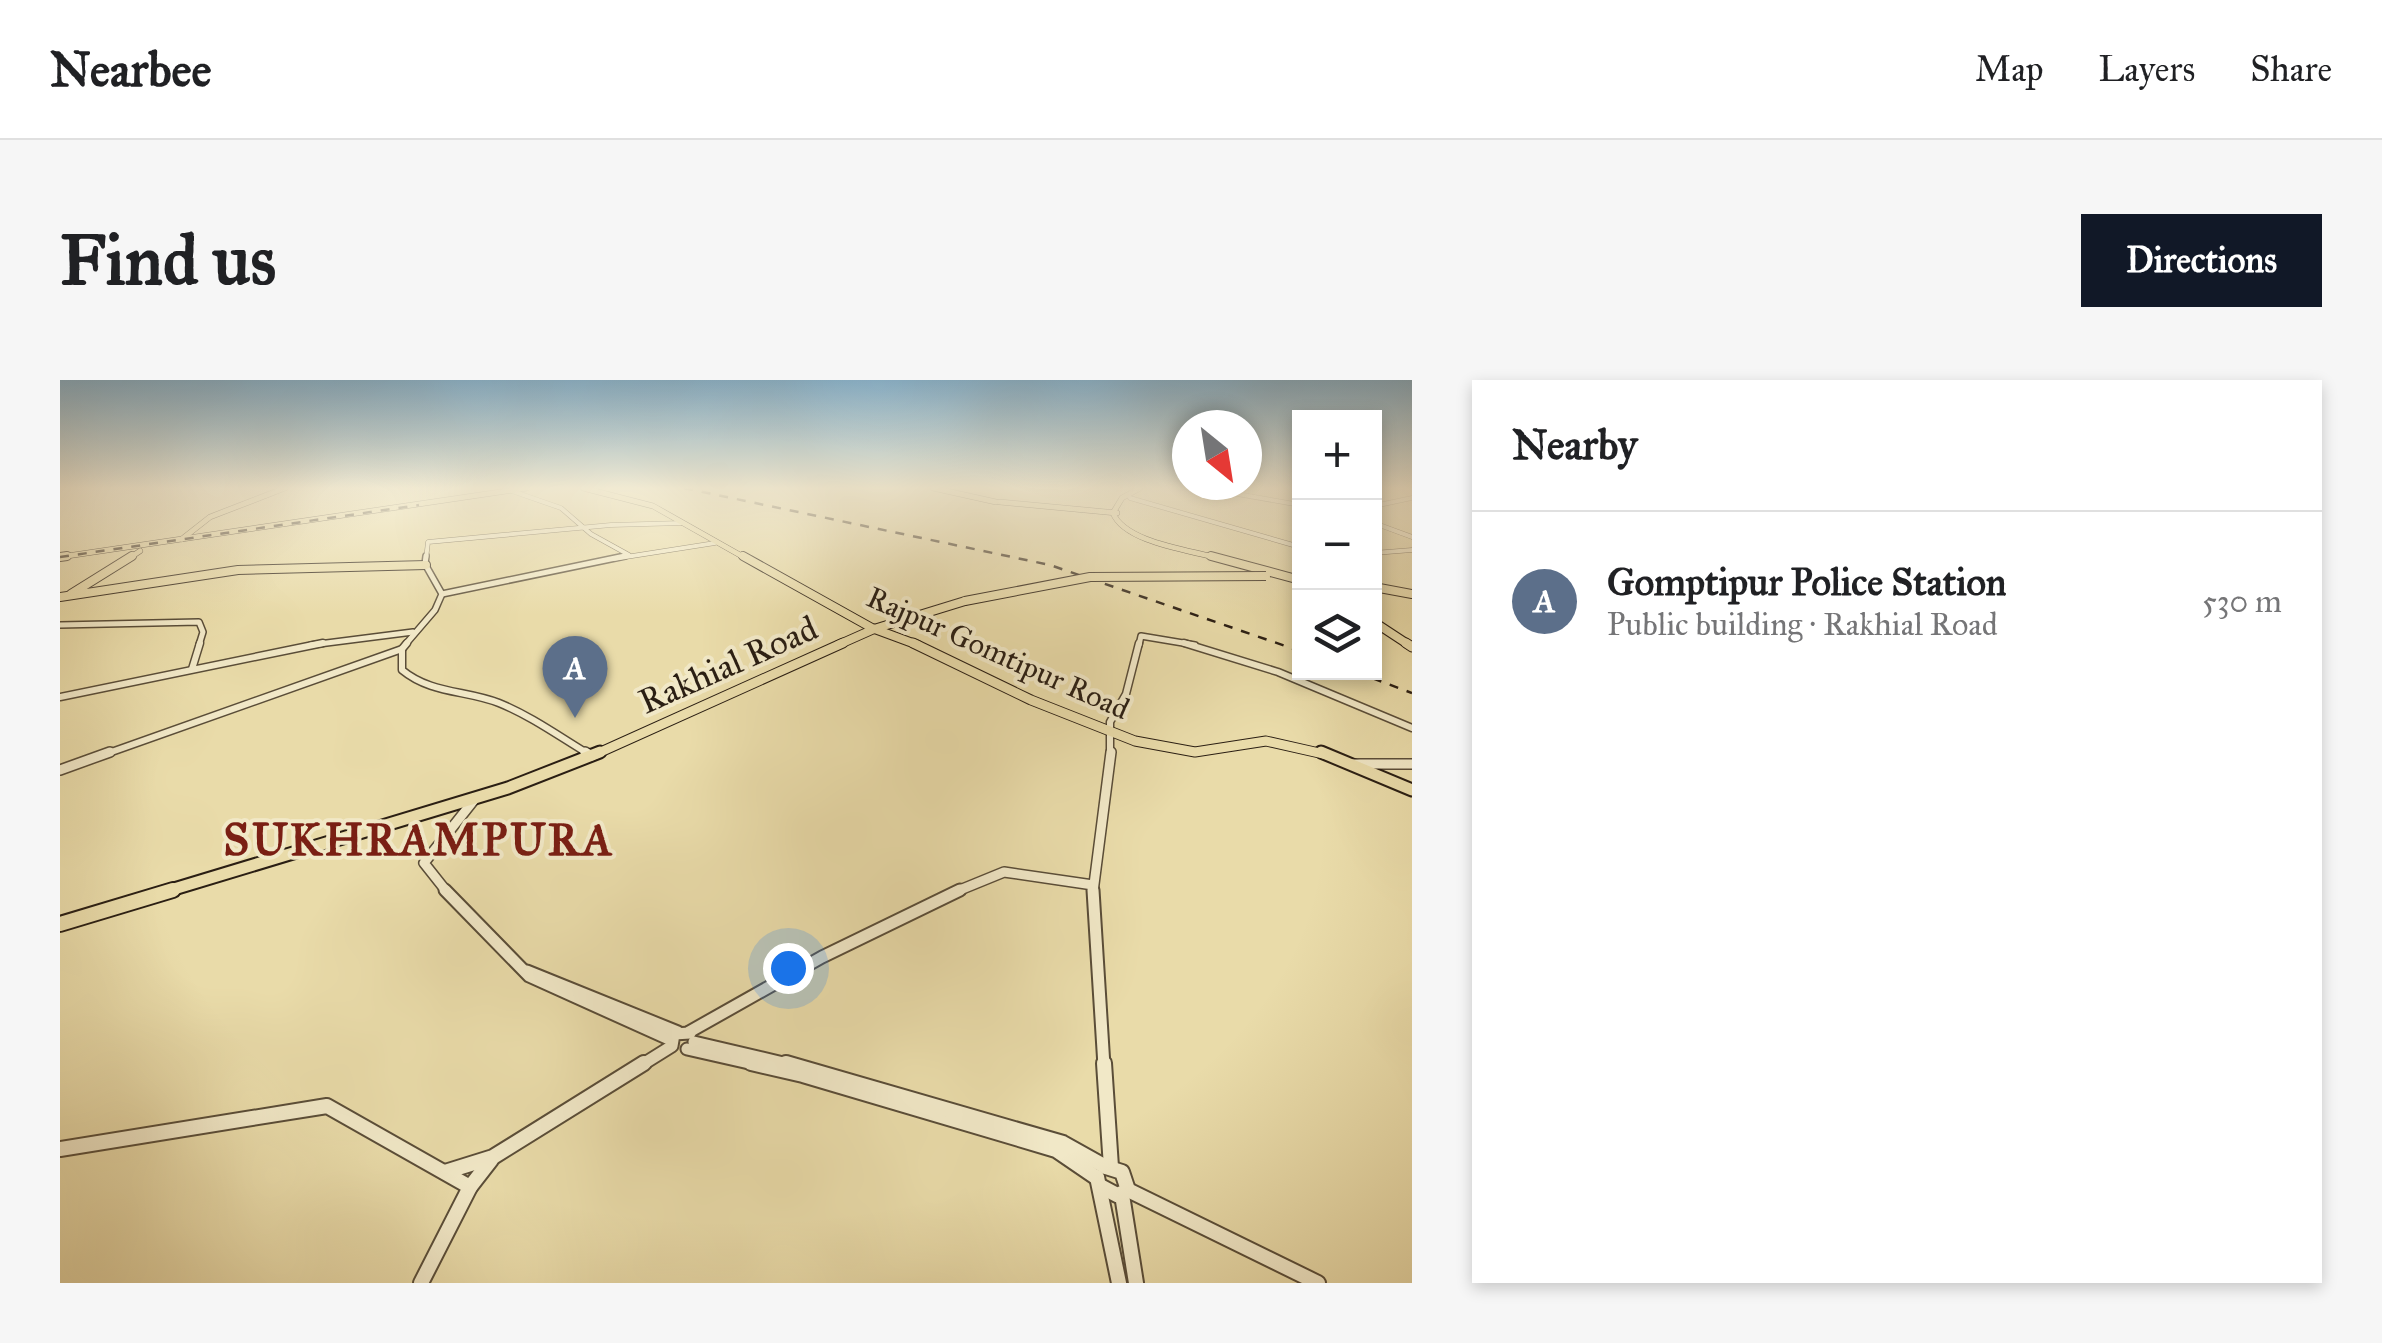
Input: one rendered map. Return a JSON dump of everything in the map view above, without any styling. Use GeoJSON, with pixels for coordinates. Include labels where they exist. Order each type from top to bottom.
{"type":"FeatureCollection","features":[{"type":"Feature","properties":{"kind":"main road"},"geometry":{"type":"LineString","coordinates":[[62,598],[127,557],[181,539],[194,530]]}},
{"type":"Feature","properties":{"kind":"main road"},"geometry":{"type":"LineString","coordinates":[[60,556],[242,530]]}},
{"type":"Feature","properties":{"kind":"main road","name":"Rajpur Gomtipur Road"},"geometry":{"type":"LineString","coordinates":[[694,530],[873,629],[899,636],[1113,733],[1188,753],[1264,741],[1348,764],[1412,790]]}},
{"type":"Feature","properties":{"kind":"main road"},"geometry":{"type":"LineString","coordinates":[[1124,530],[1150,542],[1285,576]]}},
{"type":"Feature","properties":{"kind":"main road"},"geometry":{"type":"LineString","coordinates":[[62,598],[238,570],[426,565]]}},
{"type":"Feature","properties":{"kind":"main road","name":"Rakhial Road"},"geometry":{"type":"LineString","coordinates":[[60,923],[474,799],[590,755],[873,629],[963,601],[1090,577],[1285,576]]}},
{"type":"Feature","properties":{"kind":"main road"},"geometry":{"type":"LineString","coordinates":[[1382,589],[1412,595]]}},
{"type":"Feature","properties":{"kind":"main road"},"geometry":{"type":"LineString","coordinates":[[1382,627],[1412,647]]}},
{"type":"Feature","properties":{"kind":"street"},"geometry":{"type":"LineString","coordinates":[[442,594],[426,565],[428,542],[549,530]]}},
{"type":"Feature","properties":{"kind":"street"},"geometry":{"type":"LineString","coordinates":[[586,530],[629,555]]}},
{"type":"Feature","properties":{"kind":"street"},"geometry":{"type":"LineString","coordinates":[[1242,530],[1292,545]]}},
{"type":"Feature","properties":{"kind":"street"},"geometry":{"type":"LineString","coordinates":[[442,594],[629,555],[715,543]]}},
{"type":"Feature","properties":{"kind":"street"},"geometry":{"type":"LineString","coordinates":[[1382,552],[1412,550]]}},
{"type":"Feature","properties":{"kind":"street"},"geometry":{"type":"LineString","coordinates":[[442,594],[402,649],[402,670],[414,682],[493,701],[545,726],[590,755]]}},
{"type":"Feature","properties":{"kind":"street"},"geometry":{"type":"LineString","coordinates":[[60,624],[199,622],[203,632],[192,669]]}},
{"type":"Feature","properties":{"kind":"street"},"geometry":{"type":"LineString","coordinates":[[60,697],[346,638],[413,632]]}},
{"type":"Feature","properties":{"kind":"street"},"geometry":{"type":"LineString","coordinates":[[1118,1283],[1104,1175],[1093,885],[1113,733],[1110,722],[1126,694],[1141,636],[1179,640],[1412,728]]}},
{"type":"Feature","properties":{"kind":"street"},"geometry":{"type":"LineString","coordinates":[[60,770],[402,649]]}},
{"type":"Feature","properties":{"kind":"street"},"geometry":{"type":"LineString","coordinates":[[1348,764],[1412,764]]}},
{"type":"Feature","properties":{"kind":"street"},"geometry":{"type":"LineString","coordinates":[[474,799],[424,863],[467,914],[529,976],[682,1040],[1056,1150],[1104,1175],[1125,1192],[1318,1283]]}},
{"type":"Feature","properties":{"kind":"street"},"geometry":{"type":"LineString","coordinates":[[445,1172],[493,1157],[822,957],[986,877],[1004,872],[1093,885]]}},
{"type":"Feature","properties":{"kind":"street"},"geometry":{"type":"LineString","coordinates":[[60,1148],[328,1106],[470,1187]]}},
{"type":"Feature","properties":{"kind":"street"},"geometry":{"type":"LineString","coordinates":[[420,1283],[470,1187],[493,1157]]}},
{"type":"Feature","properties":{"kind":"street"},"geometry":{"type":"LineString","coordinates":[[1104,1175],[1126,1176],[1136,1283]]}},
{"type":"Feature","properties":{"kind":"railway"},"geometry":{"type":"LineString","coordinates":[[60,557],[245,530]]}},
{"type":"Feature","properties":{"kind":"railway"},"geometry":{"type":"LineString","coordinates":[[884,530],[1050,565],[1292,648]]}},
{"type":"Feature","properties":{"kind":"railway"},"geometry":{"type":"LineString","coordinates":[[1377,680],[1412,693]]}},
{"type":"Feature","properties":{"kind":"place","name":"Gomptipur Police Station"},"geometry":{"type":"Point","coordinates":[575,718]}},
{"type":"Feature","properties":{"kind":"district","name":"SUKHRAMPURA"},"geometry":{"type":"Point","coordinates":[419,839]}}]}
